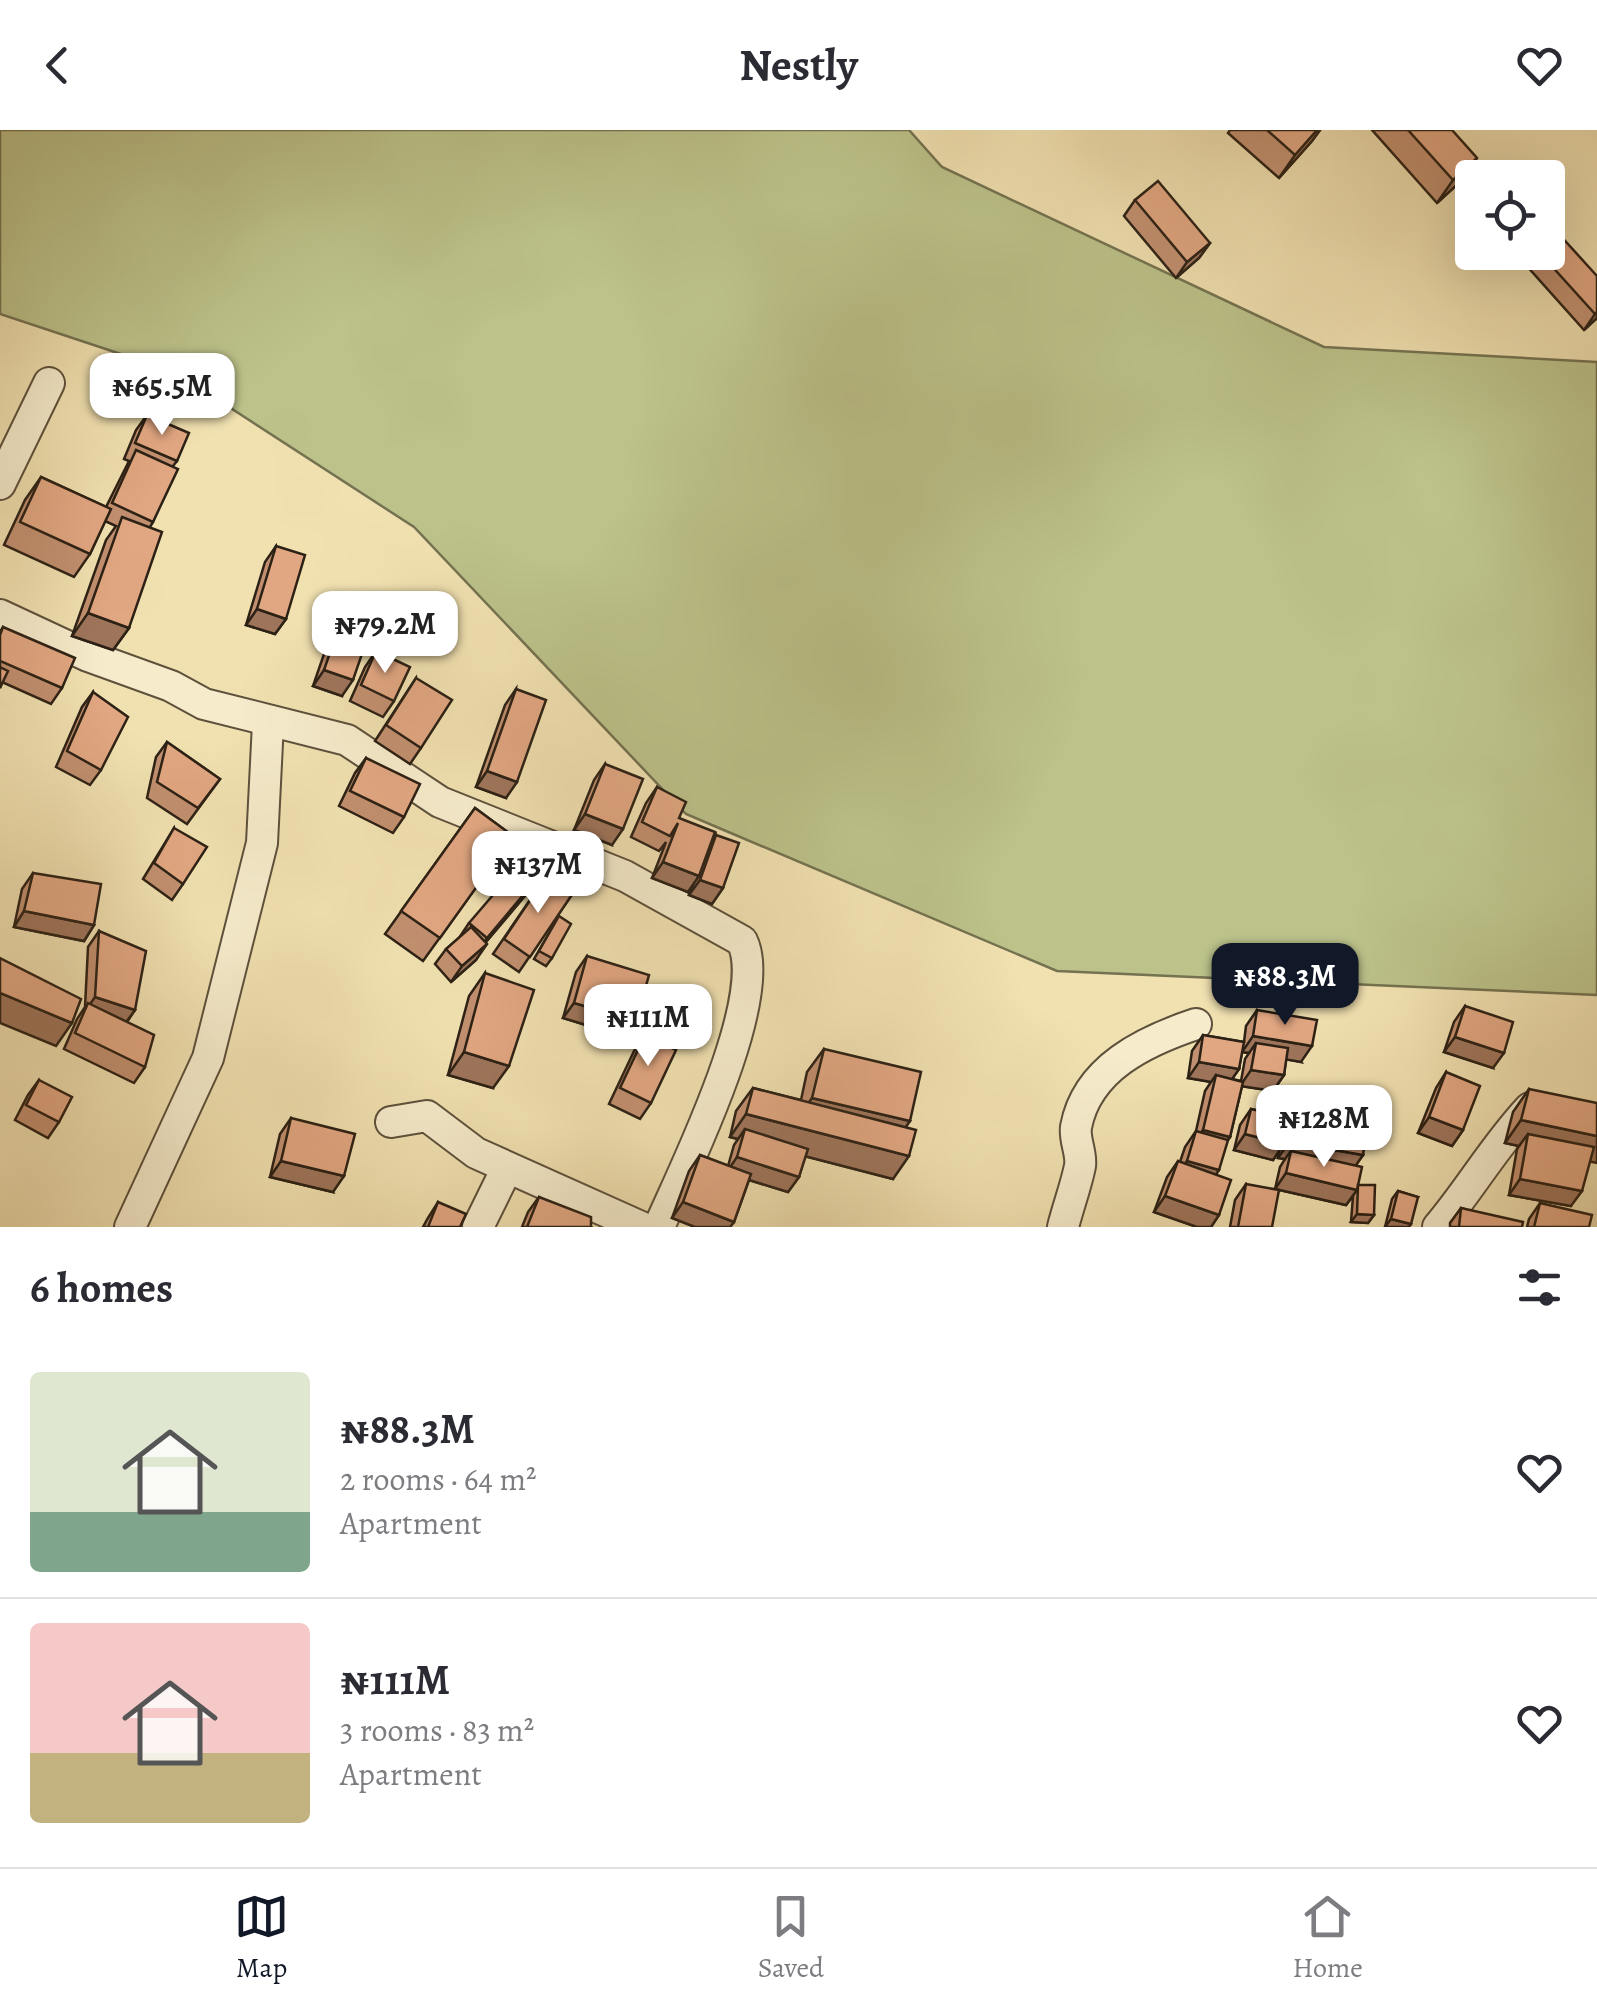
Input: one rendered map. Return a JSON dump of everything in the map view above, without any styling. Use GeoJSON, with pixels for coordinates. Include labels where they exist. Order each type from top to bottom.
{"type":"FeatureCollection","features":[{"type":"Feature","properties":{"kind":"street"},"geometry":{"type":"LineString","coordinates":[[0,484],[48,383]]}},
{"type":"Feature","properties":{"kind":"street"},"geometry":{"type":"LineString","coordinates":[[0,616],[88,656],[170,686],[204,704],[347,740],[440,802],[625,876],[742,941],[751,958],[748,984],[722,1087],[658,1227]]}},
{"type":"Feature","properties":{"kind":"street"},"geometry":{"type":"LineString","coordinates":[[130,1227],[208,1058],[262,843],[268,795],[268,723]]}},
{"type":"Feature","properties":{"kind":"street"},"geometry":{"type":"LineString","coordinates":[[1064,1227],[1080,1164],[1075,1136],[1086,1100],[1107,1072],[1133,1048],[1196,1024]]}},
{"type":"Feature","properties":{"kind":"street"},"geometry":{"type":"LineString","coordinates":[[1438,1227],[1483,1174],[1502,1138],[1530,1108]]}},
{"type":"Feature","properties":{"kind":"street"},"geometry":{"type":"LineString","coordinates":[[391,1122],[427,1116],[476,1153],[641,1227]]}},
{"type":"Feature","properties":{"kind":"street"},"geometry":{"type":"LineString","coordinates":[[478,1227],[507,1168]]}},
{"type":"Feature","properties":{"kind":"green space"},"geometry":{"type":"Polygon","coordinates":[[[0,130],[909,130],[942,167],[1324,347],[1597,362],[1597,995],[1057,971],[686,814],[414,527],[175,372],[0,314],[0,130]]]}},
{"type":"Feature","properties":{"kind":"building"},"geometry":{"type":"Polygon","coordinates":[[[1267,130],[1317,130],[1295,155],[1267,130]]]}},
{"type":"Feature","properties":{"kind":"building"},"geometry":{"type":"Polygon","coordinates":[[[1408,130],[1452,130],[1477,158],[1455,160],[1453,180],[1408,130]]]}},
{"type":"Feature","properties":{"kind":"building"},"geometry":{"type":"Polygon","coordinates":[[[1158,181],[1210,243],[1187,262],[1135,200],[1158,181]]]}},
{"type":"Feature","properties":{"kind":"building"},"geometry":{"type":"Polygon","coordinates":[[[1565,241],[1597,276],[1595,314],[1555,270],[1565,270],[1565,241]]]}},
{"type":"Feature","properties":{"kind":"building"},"geometry":{"type":"Polygon","coordinates":[[[147,415],[189,433],[177,461],[135,443],[147,415]]]}},
{"type":"Feature","properties":{"kind":"building"},"geometry":{"type":"Polygon","coordinates":[[[136,450],[178,469],[153,522],[112,503],[136,450]]]}},
{"type":"Feature","properties":{"kind":"building"},"geometry":{"type":"Polygon","coordinates":[[[41,477],[111,509],[90,554],[20,522],[41,477]]]}},
{"type":"Feature","properties":{"kind":"building"},"geometry":{"type":"Polygon","coordinates":[[[122,517],[162,532],[129,628],[88,613],[122,517]]]}},
{"type":"Feature","properties":{"kind":"building"},"geometry":{"type":"Polygon","coordinates":[[[276,546],[305,555],[286,619],[257,609],[276,546]]]}},
{"type":"Feature","properties":{"kind":"building"},"geometry":{"type":"Polygon","coordinates":[[[345,609],[374,619],[353,680],[324,670],[345,609]]]}},
{"type":"Feature","properties":{"kind":"building"},"geometry":{"type":"Polygon","coordinates":[[[3,627],[75,658],[62,688],[0,661],[3,627]]]}},
{"type":"Feature","properties":{"kind":"building"},"geometry":{"type":"Polygon","coordinates":[[[376,651],[410,667],[394,701],[361,685],[376,651]]]}},
{"type":"Feature","properties":{"kind":"building"},"geometry":{"type":"Polygon","coordinates":[[[0,667],[8,671],[0,688],[0,667]]]}},
{"type":"Feature","properties":{"kind":"building"},"geometry":{"type":"Polygon","coordinates":[[[416,678],[452,700],[421,748],[386,725],[416,678]]]}},
{"type":"Feature","properties":{"kind":"building"},"geometry":{"type":"Polygon","coordinates":[[[516,689],[546,700],[517,782],[487,771],[516,689]]]}},
{"type":"Feature","properties":{"kind":"building"},"geometry":{"type":"Polygon","coordinates":[[[93,692],[128,717],[101,770],[67,751],[93,692]]]}},
{"type":"Feature","properties":{"kind":"building"},"geometry":{"type":"Polygon","coordinates":[[[167,742],[220,779],[198,808],[157,782],[167,742]]]}},
{"type":"Feature","properties":{"kind":"building"},"geometry":{"type":"Polygon","coordinates":[[[366,758],[420,784],[404,817],[350,791],[366,758]]]}},
{"type":"Feature","properties":{"kind":"building"},"geometry":{"type":"Polygon","coordinates":[[[605,764],[643,779],[623,829],[585,814],[605,764]]]}},
{"type":"Feature","properties":{"kind":"building"},"geometry":{"type":"Polygon","coordinates":[[[657,787],[686,802],[679,818],[715,832],[699,876],[663,862],[678,823],[670,836],[642,822],[657,787]]]}},
{"type":"Feature","properties":{"kind":"building"},"geometry":{"type":"Polygon","coordinates":[[[475,808],[513,836],[440,938],[401,911],[475,808]]]}},
{"type":"Feature","properties":{"kind":"building"},"geometry":{"type":"Polygon","coordinates":[[[174,828],[207,847],[183,884],[154,863],[174,828]]]}},
{"type":"Feature","properties":{"kind":"building"},"geometry":{"type":"Polygon","coordinates":[[[716,835],[739,843],[723,888],[700,880],[716,835]]]}},
{"type":"Feature","properties":{"kind":"building"},"geometry":{"type":"Polygon","coordinates":[[[523,860],[540,875],[487,938],[469,923],[523,860]]]}},
{"type":"Feature","properties":{"kind":"building"},"geometry":{"type":"Polygon","coordinates":[[[33,873],[101,884],[94,925],[24,911],[33,873]]]}},
{"type":"Feature","properties":{"kind":"building"},"geometry":{"type":"Polygon","coordinates":[[[547,875],[573,893],[530,957],[504,939],[547,875]]]}},
{"type":"Feature","properties":{"kind":"building"},"geometry":{"type":"Polygon","coordinates":[[[559,916],[571,924],[552,958],[539,951],[559,916]]]}},
{"type":"Feature","properties":{"kind":"building"},"geometry":{"type":"Polygon","coordinates":[[[471,927],[487,944],[462,966],[446,949],[471,927]]]}},
{"type":"Feature","properties":{"kind":"building"},"geometry":{"type":"Polygon","coordinates":[[[99,931],[146,951],[135,1010],[95,997],[99,931]]]}},
{"type":"Feature","properties":{"kind":"building"},"geometry":{"type":"Polygon","coordinates":[[[587,956],[649,975],[636,1021],[574,1003],[587,956]]]}},
{"type":"Feature","properties":{"kind":"building"},"geometry":{"type":"Polygon","coordinates":[[[0,958],[81,999],[72,1023],[0,993],[0,958]]]}},
{"type":"Feature","properties":{"kind":"building"},"geometry":{"type":"Polygon","coordinates":[[[485,973],[534,990],[509,1066],[464,1052],[485,973]]]}},
{"type":"Feature","properties":{"kind":"building"},"geometry":{"type":"Polygon","coordinates":[[[88,1003],[154,1035],[145,1067],[75,1033],[88,1003]]]}},
{"type":"Feature","properties":{"kind":"building"},"geometry":{"type":"Polygon","coordinates":[[[1465,1006],[1513,1022],[1504,1053],[1455,1037],[1465,1006]]]}},
{"type":"Feature","properties":{"kind":"building"},"geometry":{"type":"Polygon","coordinates":[[[1257,1010],[1317,1020],[1312,1046],[1253,1036],[1257,1010]]]}},
{"type":"Feature","properties":{"kind":"building"},"geometry":{"type":"Polygon","coordinates":[[[645,1035],[676,1050],[651,1103],[620,1088],[645,1035]]]}},
{"type":"Feature","properties":{"kind":"building"},"geometry":{"type":"Polygon","coordinates":[[[1203,1035],[1244,1042],[1239,1069],[1199,1062],[1203,1035]]]}},
{"type":"Feature","properties":{"kind":"building"},"geometry":{"type":"Polygon","coordinates":[[[1256,1043],[1288,1048],[1284,1075],[1251,1070],[1256,1043]]]}},
{"type":"Feature","properties":{"kind":"building"},"geometry":{"type":"Polygon","coordinates":[[[824,1049],[921,1072],[910,1121],[812,1098],[824,1049]]]}},
{"type":"Feature","properties":{"kind":"building"},"geometry":{"type":"Polygon","coordinates":[[[1446,1072],[1480,1086],[1463,1130],[1429,1117],[1446,1072]]]}},
{"type":"Feature","properties":{"kind":"building"},"geometry":{"type":"Polygon","coordinates":[[[1216,1075],[1243,1082],[1230,1137],[1203,1130],[1216,1075]]]}},
{"type":"Feature","properties":{"kind":"building"},"geometry":{"type":"Polygon","coordinates":[[[39,1080],[72,1097],[59,1122],[26,1105],[39,1080]]]}},
{"type":"Feature","properties":{"kind":"building"},"geometry":{"type":"Polygon","coordinates":[[[753,1088],[916,1130],[909,1156],[746,1114],[753,1088]]]}},
{"type":"Feature","properties":{"kind":"building"},"geometry":{"type":"Polygon","coordinates":[[[1529,1089],[1597,1103],[1597,1136],[1521,1120],[1529,1089]]]}},
{"type":"Feature","properties":{"kind":"building"},"geometry":{"type":"Polygon","coordinates":[[[1251,1109],[1290,1118],[1284,1144],[1245,1134],[1251,1109]]]}},
{"type":"Feature","properties":{"kind":"building"},"geometry":{"type":"Polygon","coordinates":[[[1294,1113],[1367,1126],[1363,1155],[1289,1142],[1294,1113]]]}},
{"type":"Feature","properties":{"kind":"building"},"geometry":{"type":"Polygon","coordinates":[[[291,1118],[355,1134],[344,1176],[281,1161],[291,1118]]]}},
{"type":"Feature","properties":{"kind":"building"},"geometry":{"type":"Polygon","coordinates":[[[745,1129],[808,1149],[799,1177],[737,1157],[745,1129]]]}},
{"type":"Feature","properties":{"kind":"building"},"geometry":{"type":"Polygon","coordinates":[[[1196,1131],[1228,1140],[1219,1170],[1187,1161],[1196,1131]]]}},
{"type":"Feature","properties":{"kind":"building"},"geometry":{"type":"Polygon","coordinates":[[[1528,1134],[1594,1147],[1582,1191],[1520,1179],[1528,1134]]]}},
{"type":"Feature","properties":{"kind":"building"},"geometry":{"type":"Polygon","coordinates":[[[1291,1151],[1362,1167],[1357,1190],[1286,1173],[1291,1151]]]}},
{"type":"Feature","properties":{"kind":"building"},"geometry":{"type":"Polygon","coordinates":[[[700,1155],[751,1174],[734,1222],[683,1202],[700,1155]]]}},
{"type":"Feature","properties":{"kind":"building"},"geometry":{"type":"Polygon","coordinates":[[[1178,1161],[1231,1180],[1219,1215],[1165,1196],[1178,1161]]]}},
{"type":"Feature","properties":{"kind":"building"},"geometry":{"type":"Polygon","coordinates":[[[1246,1184],[1279,1190],[1272,1227],[1238,1227],[1246,1184]]]}},
{"type":"Feature","properties":{"kind":"building"},"geometry":{"type":"Polygon","coordinates":[[[1358,1185],[1375,1185],[1374,1215],[1357,1214],[1358,1185]]]}},
{"type":"Feature","properties":{"kind":"building"},"geometry":{"type":"Polygon","coordinates":[[[1398,1191],[1418,1197],[1411,1224],[1391,1219],[1398,1191]]]}},
{"type":"Feature","properties":{"kind":"building"},"geometry":{"type":"Polygon","coordinates":[[[539,1197],[591,1217],[591,1227],[527,1227],[539,1197]]]}},
{"type":"Feature","properties":{"kind":"building"},"geometry":{"type":"Polygon","coordinates":[[[438,1202],[466,1214],[460,1227],[428,1227],[438,1202]]]}},
{"type":"Feature","properties":{"kind":"building"},"geometry":{"type":"Polygon","coordinates":[[[1540,1203],[1592,1215],[1589,1227],[1534,1227],[1540,1203]]]}},
{"type":"Feature","properties":{"kind":"building"},"geometry":{"type":"Polygon","coordinates":[[[1461,1208],[1523,1222],[1522,1227],[1459,1227],[1461,1208]]]}}]}
